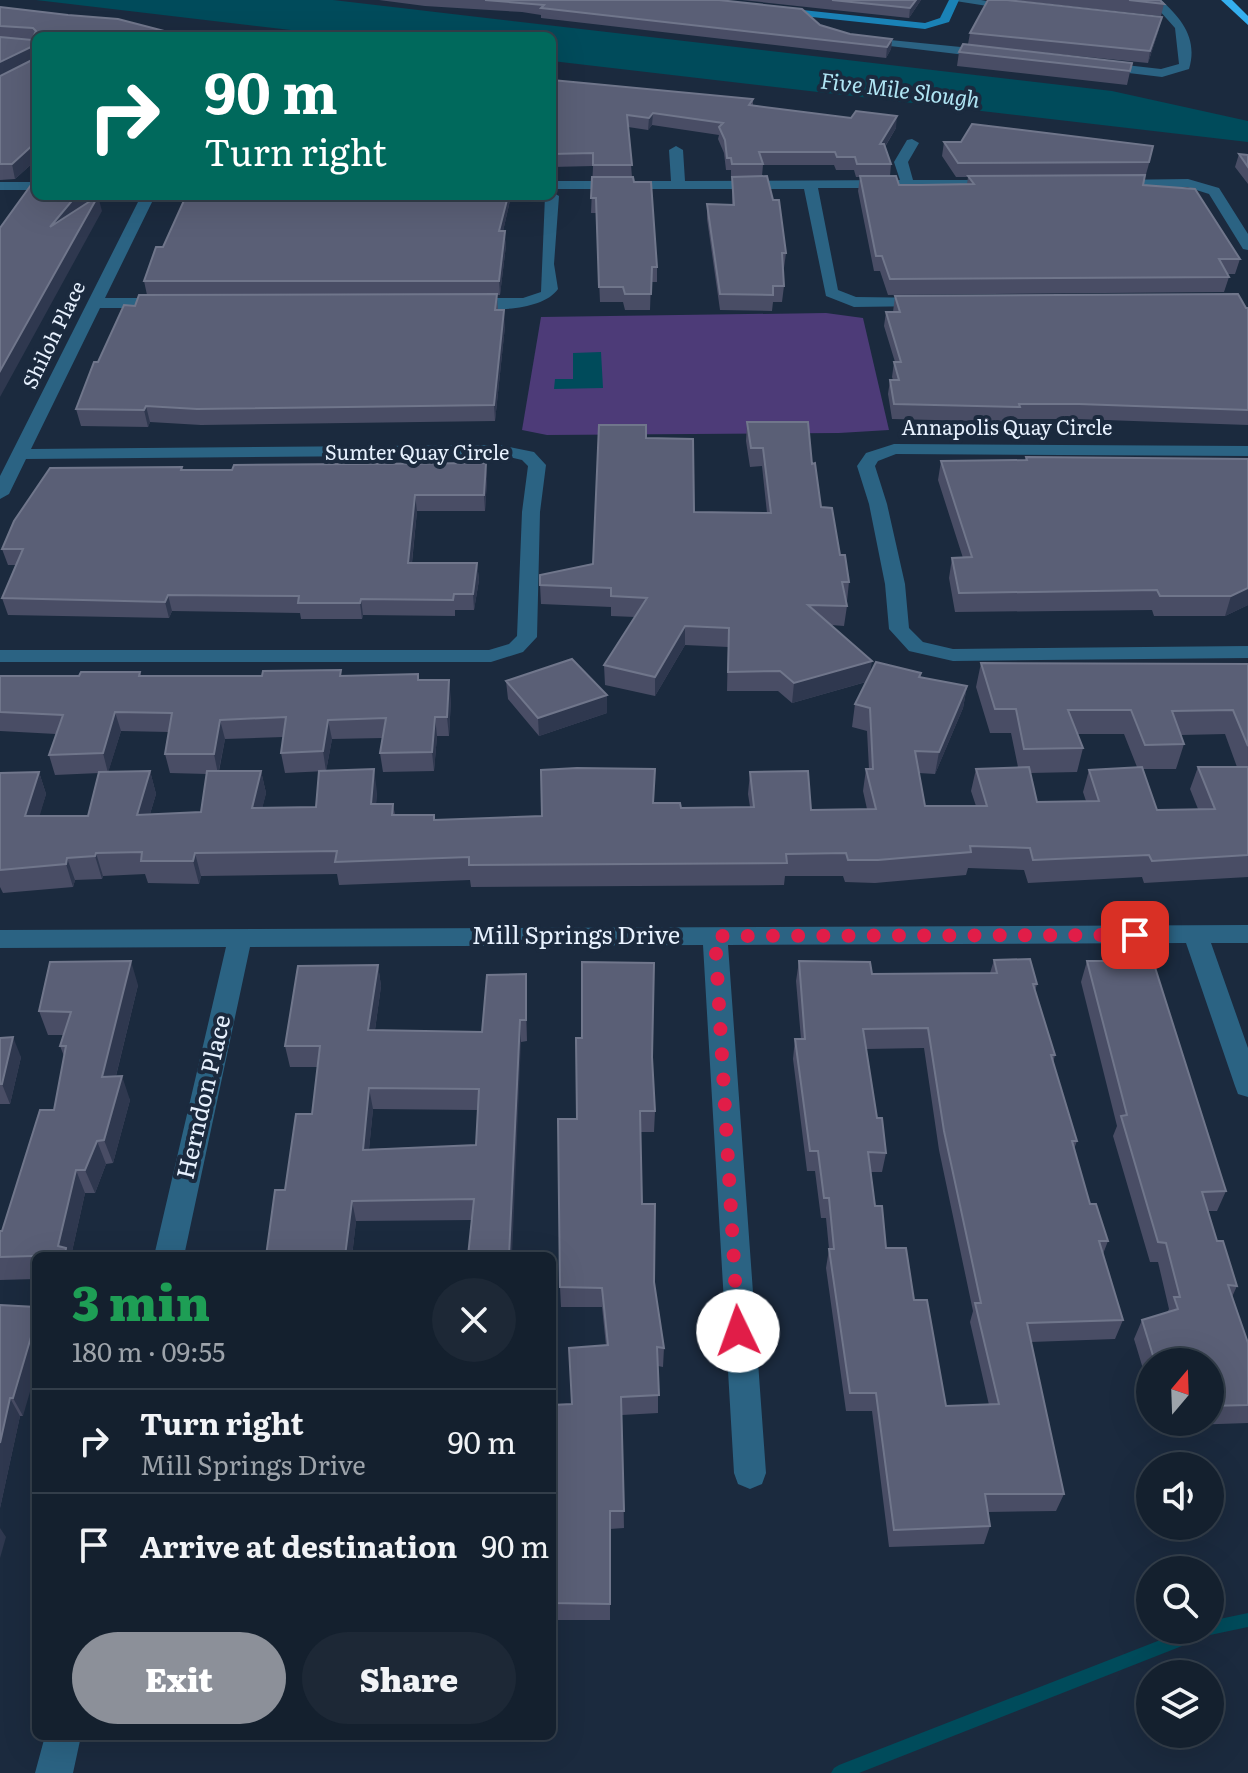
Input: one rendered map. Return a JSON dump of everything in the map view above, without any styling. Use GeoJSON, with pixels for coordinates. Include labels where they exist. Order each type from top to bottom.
{"type":"FeatureCollection","features":[{"type":"Feature","properties":{"kind":"highway"},"geometry":{"type":"LineString","coordinates":[[1226,0],[1248,22]]}},
{"type":"Feature","properties":{"kind":"street"},"geometry":{"type":"LineString","coordinates":[[761,8],[920,26],[935,25],[945,20],[954,0],[1030,9]]}},
{"type":"Feature","properties":{"kind":"street"},"geometry":{"type":"LineString","coordinates":[[1083,64],[1162,73],[1185,66],[1186,35],[1181,25],[1155,0]]}},
{"type":"Feature","properties":{"kind":"street"},"geometry":{"type":"LineString","coordinates":[[806,13],[824,30]]}},
{"type":"Feature","properties":{"kind":"street"},"geometry":{"type":"LineString","coordinates":[[1166,24],[1181,25]]}},
{"type":"Feature","properties":{"kind":"street"},"geometry":{"type":"LineString","coordinates":[[849,38],[1005,56]]}},
{"type":"Feature","properties":{"kind":"street"},"geometry":{"type":"LineString","coordinates":[[908,185],[901,162],[912,143]]}},
{"type":"Feature","properties":{"kind":"street"},"geometry":{"type":"LineString","coordinates":[[676,150],[678,185]]}},
{"type":"Feature","properties":{"kind":"street"},"geometry":{"type":"LineString","coordinates":[[1090,184],[1188,183],[1204,186],[1220,196],[1248,246]]}},
{"type":"Feature","properties":{"kind":"street"},"geometry":{"type":"LineString","coordinates":[[556,185],[999,184]]}},
{"type":"Feature","properties":{"kind":"street"},"geometry":{"type":"LineString","coordinates":[[810,185],[831,293],[854,302],[948,301]]}},
{"type":"Feature","properties":{"kind":"street"},"geometry":{"type":"LineString","coordinates":[[0,186],[32,186]]}},
{"type":"Feature","properties":{"kind":"street","name":"Shiloh Place"},"geometry":{"type":"LineString","coordinates":[[0,494],[146,200]]}},
{"type":"Feature","properties":{"kind":"street"},"geometry":{"type":"LineString","coordinates":[[442,302],[525,303],[546,295],[550,289],[547,264],[552,200]]}},
{"type":"Feature","properties":{"kind":"street"},"geometry":{"type":"LineString","coordinates":[[94,303],[189,303]]}},
{"type":"Feature","properties":{"kind":"street","name":"Annapolis Quay Circle"},"geometry":{"type":"LineString","coordinates":[[1248,451],[894,449],[872,457],[866,466],[878,504],[895,584],[899,629],[916,647],[953,655],[1248,652]]}},
{"type":"Feature","properties":{"kind":"street","name":"Sumter Quay Circle"},"geometry":{"type":"LineString","coordinates":[[0,656],[491,656],[516,648],[527,637],[529,629],[527,597],[531,512],[538,476],[537,465],[528,456],[500,450],[20,454]]}},
{"type":"Feature","properties":{"kind":"street","name":"Mill Springs Drive"},"geometry":{"type":"LineString","coordinates":[[0,939],[1248,934]]}},
{"type":"Feature","properties":{"kind":"street"},"geometry":{"type":"LineString","coordinates":[[1196,935],[1248,1086]]}},
{"type":"Feature","properties":{"kind":"street"},"geometry":{"type":"LineString","coordinates":[[715,936],[738,1331],[750,1473]]}},
{"type":"Feature","properties":{"kind":"street","name":"Herndon Place"},"geometry":{"type":"LineString","coordinates":[[170,1252],[240,938]]}},
{"type":"Feature","properties":{"kind":"street"},"geometry":{"type":"LineString","coordinates":[[54,1773],[62,1740]]}},
{"type":"Feature","properties":{"kind":"shaded area"},"geometry":{"type":"Polygon","coordinates":[[[826,313],[863,318],[889,430],[547,435],[522,430],[541,317],[826,313]]]}},
{"type":"Feature","properties":{"kind":"water","name":"Five Mile Slough"},"geometry":{"type":"Polygon","coordinates":[[[36,0],[333,0],[1112,91],[1248,121],[1248,142],[556,61],[556,32],[308,32],[36,0]]]}},
{"type":"Feature","properties":{"kind":"water"},"geometry":{"type":"Polygon","coordinates":[[[601,352],[603,388],[554,389],[555,379],[573,379],[573,353],[601,352]]]}},
{"type":"Feature","properties":{"kind":"building"},"geometry":{"type":"Polygon","coordinates":[[[485,0],[719,0],[802,9],[820,25],[850,34],[892,39],[887,47],[485,0]]]}},
{"type":"Feature","properties":{"kind":"building"},"geometry":{"type":"Polygon","coordinates":[[[832,0],[916,0],[910,8],[832,0]]]}},
{"type":"Feature","properties":{"kind":"building"},"geometry":{"type":"Polygon","coordinates":[[[988,0],[1162,17],[1150,51],[970,33],[988,0]]]}},
{"type":"Feature","properties":{"kind":"building"},"geometry":{"type":"Polygon","coordinates":[[[1129,0],[1160,0],[1164,4],[1129,0]]]}},
{"type":"Feature","properties":{"kind":"building"},"geometry":{"type":"Polygon","coordinates":[[[0,7],[118,19],[168,32],[36,32],[33,28],[0,26],[0,7]]]}},
{"type":"Feature","properties":{"kind":"building"},"geometry":{"type":"Polygon","coordinates":[[[0,37],[32,40],[32,46],[0,62],[0,37]]]}},
{"type":"Feature","properties":{"kind":"building"},"geometry":{"type":"Polygon","coordinates":[[[963,44],[1132,63],[1130,71],[959,52],[963,44]]]}},
{"type":"Feature","properties":{"kind":"building"},"geometry":{"type":"Polygon","coordinates":[[[32,60],[32,146],[12,164],[0,164],[0,76],[32,60]]]}},
{"type":"Feature","properties":{"kind":"building"},"geometry":{"type":"Polygon","coordinates":[[[556,80],[753,99],[749,105],[851,118],[856,111],[897,116],[880,144],[884,144],[891,164],[857,164],[855,157],[837,157],[835,152],[759,152],[763,164],[732,164],[731,158],[727,158],[725,140],[719,127],[723,123],[653,113],[649,118],[627,115],[632,165],[593,165],[593,153],[556,154],[556,80]]]}},
{"type":"Feature","properties":{"kind":"building"},"geometry":{"type":"Polygon","coordinates":[[[972,124],[1153,146],[1149,162],[958,163],[944,142],[961,142],[972,124]]]}},
{"type":"Feature","properties":{"kind":"building"},"geometry":{"type":"Polygon","coordinates":[[[1239,154],[1248,155],[1248,167],[1239,154]]]}},
{"type":"Feature","properties":{"kind":"building"},"geometry":{"type":"Polygon","coordinates":[[[1145,175],[1143,185],[1195,189],[1240,259],[1219,259],[1229,277],[890,279],[882,256],[876,256],[860,176],[896,176],[899,185],[921,185],[974,184],[968,176],[1145,175]]]}},
{"type":"Feature","properties":{"kind":"building"},"geometry":{"type":"Polygon","coordinates":[[[767,176],[773,200],[779,200],[786,253],[782,253],[784,286],[773,286],[773,295],[720,294],[707,204],[734,205],[732,177],[767,176]]]}},
{"type":"Feature","properties":{"kind":"building"},"geometry":{"type":"Polygon","coordinates":[[[592,177],[633,177],[634,182],[651,182],[657,267],[652,267],[651,294],[625,294],[623,287],[599,287],[596,198],[591,198],[592,177]]]}},
{"type":"Feature","properties":{"kind":"building"},"geometry":{"type":"Polygon","coordinates":[[[32,184],[32,200],[73,200],[50,227],[96,200],[0,371],[0,228],[32,184]]]}},
{"type":"Feature","properties":{"kind":"building"},"geometry":{"type":"Polygon","coordinates":[[[184,200],[507,200],[499,231],[505,231],[499,281],[144,281],[156,247],[163,247],[184,200]]]}},
{"type":"Feature","properties":{"kind":"building"},"geometry":{"type":"Polygon","coordinates":[[[497,294],[495,310],[504,310],[494,405],[76,409],[94,362],[98,362],[124,305],[135,306],[139,295],[497,294]]]}},
{"type":"Feature","properties":{"kind":"building"},"geometry":{"type":"Polygon","coordinates":[[[1238,294],[1248,308],[1248,410],[1079,404],[1019,404],[1020,407],[894,404],[890,380],[899,380],[894,362],[901,362],[886,312],[900,312],[895,296],[1238,294]]]}},
{"type":"Feature","properties":{"kind":"building"},"geometry":{"type":"Polygon","coordinates":[[[747,422],[808,422],[821,507],[832,508],[840,555],[845,555],[849,582],[842,582],[847,606],[808,605],[872,661],[794,683],[780,671],[728,672],[729,628],[685,626],[655,677],[604,665],[647,598],[611,596],[611,588],[540,585],[540,575],[593,564],[599,425],[646,425],[646,438],[693,439],[694,512],[771,513],[763,448],[751,448],[747,422]]]}},
{"type":"Feature","properties":{"kind":"building"},"geometry":{"type":"Polygon","coordinates":[[[1026,457],[1248,459],[1248,588],[1231,596],[1160,596],[1157,590],[959,593],[952,558],[972,557],[941,461],[1027,460],[1026,457]]]}},
{"type":"Feature","properties":{"kind":"building"},"geometry":{"type":"Polygon","coordinates":[[[486,463],[484,495],[415,495],[408,563],[477,563],[473,594],[454,594],[453,600],[361,599],[360,603],[298,603],[299,596],[168,595],[165,602],[2,598],[23,549],[2,549],[14,521],[50,468],[182,467],[181,470],[232,470],[234,465],[486,463]]]}},
{"type":"Feature","properties":{"kind":"building"},"geometry":{"type":"Polygon","coordinates":[[[572,659],[607,695],[538,718],[506,681],[572,659]]]}},
{"type":"Feature","properties":{"kind":"building"},"geometry":{"type":"Polygon","coordinates":[[[876,662],[921,673],[919,677],[967,686],[939,752],[915,751],[925,806],[987,806],[976,769],[1029,767],[1037,802],[1099,801],[1089,770],[1142,767],[1157,810],[1215,809],[1198,767],[1248,767],[1248,855],[1152,861],[1149,855],[1033,860],[1030,848],[970,846],[971,852],[878,860],[848,860],[846,853],[786,854],[787,863],[469,865],[469,857],[335,862],[337,851],[195,853],[193,861],[141,861],[142,852],[96,853],[95,856],[67,858],[66,864],[0,870],[0,773],[39,772],[25,816],[88,816],[99,772],[150,771],[137,815],[201,812],[207,771],[261,771],[252,808],[316,807],[319,771],[374,769],[371,804],[393,804],[392,815],[434,815],[434,820],[542,816],[541,770],[577,768],[655,769],[653,803],[680,803],[681,808],[754,807],[750,772],[808,771],[811,810],[876,809],[866,769],[873,769],[870,708],[855,704],[876,662]]]}},
{"type":"Feature","properties":{"kind":"building"},"geometry":{"type":"Polygon","coordinates":[[[981,663],[1248,664],[1248,746],[1233,710],[1172,711],[1184,744],[1145,745],[1131,710],[1068,710],[1083,748],[1024,749],[1016,709],[995,709],[981,663]]]}},
{"type":"Feature","properties":{"kind":"building"},"geometry":{"type":"Polygon","coordinates":[[[341,670],[340,676],[418,674],[418,680],[449,680],[447,717],[435,717],[432,752],[380,753],[386,718],[328,720],[323,751],[281,753],[286,717],[220,720],[214,754],[165,754],[172,713],[115,712],[103,753],[49,755],[63,715],[0,712],[0,676],[140,672],[139,676],[262,676],[263,671],[341,670]]]}},
{"type":"Feature","properties":{"kind":"building"},"geometry":{"type":"Polygon","coordinates":[[[1030,959],[1037,984],[1033,984],[1055,1055],[1051,1055],[1077,1141],[1072,1141],[1090,1204],[1096,1204],[1108,1241],[1099,1241],[1123,1320],[1027,1323],[1064,1494],[985,1494],[990,1526],[894,1530],[876,1393],[850,1393],[829,1249],[834,1249],[829,1198],[824,1198],[818,1151],[810,1151],[795,1039],[805,1039],[799,961],[870,962],[872,974],[997,973],[994,960],[1030,959]],[[928,1028],[863,1029],[877,1118],[882,1118],[886,1153],[868,1152],[875,1206],[882,1206],[886,1248],[906,1248],[914,1300],[927,1300],[946,1406],[999,1404],[975,1303],[981,1303],[944,1131],[928,1028]]]}},
{"type":"Feature","properties":{"kind":"building"},"geometry":{"type":"Polygon","coordinates":[[[131,961],[102,1077],[122,1076],[104,1140],[97,1141],[85,1170],[76,1170],[58,1246],[66,1248],[65,1252],[32,1252],[32,1256],[0,1257],[0,1231],[40,1110],[54,1110],[66,1046],[60,1046],[71,1012],[39,1011],[50,962],[131,961]]]}},
{"type":"Feature","properties":{"kind":"building"},"geometry":{"type":"Polygon","coordinates":[[[1087,961],[1153,961],[1226,1191],[1202,1192],[1217,1241],[1223,1241],[1237,1286],[1228,1285],[1248,1343],[1248,1405],[1224,1406],[1224,1348],[1151,1348],[1142,1320],[1178,1309],[1174,1297],[1180,1297],[1166,1243],[1158,1242],[1121,1116],[1127,1115],[1087,961]]]}},
{"type":"Feature","properties":{"kind":"building"},"geometry":{"type":"Polygon","coordinates":[[[582,962],[654,963],[652,1057],[655,1111],[640,1111],[642,1204],[655,1204],[654,1282],[664,1348],[657,1347],[659,1395],[621,1397],[624,1511],[610,1511],[610,1604],[556,1603],[556,1405],[572,1404],[569,1348],[608,1345],[602,1288],[560,1287],[558,1119],[577,1119],[576,1038],[582,1038],[582,962]]]}},
{"type":"Feature","properties":{"kind":"building"},"geometry":{"type":"Polygon","coordinates":[[[378,965],[368,1030],[482,1032],[487,975],[526,974],[526,1020],[520,1020],[509,1252],[468,1252],[474,1199],[352,1201],[346,1252],[267,1252],[275,1190],[285,1190],[296,1114],[312,1114],[320,1046],[285,1046],[298,966],[378,965]],[[369,1088],[363,1150],[476,1145],[479,1089],[369,1088]]]}},
{"type":"Feature","properties":{"kind":"building"},"geometry":{"type":"Polygon","coordinates":[[[13,1037],[2,1084],[0,1084],[0,1038],[13,1037]]]}},
{"type":"Feature","properties":{"kind":"building"},"geometry":{"type":"Polygon","coordinates":[[[0,1305],[32,1307],[32,1334],[13,1398],[10,1398],[0,1443],[0,1305]]]}},
{"type":"Feature","properties":{"kind":"waterway"},"geometry":{"type":"LineString","coordinates":[[1224,1625],[1248,1620]]}},
{"type":"Feature","properties":{"kind":"waterway"},"geometry":{"type":"LineString","coordinates":[[839,1773],[1169,1644]]}},
{"type":"Feature","properties":{"kind":"route"},"geometry":{"type":"LineString","coordinates":[[738,1331],[715,936],[1135,935]]}}]}
